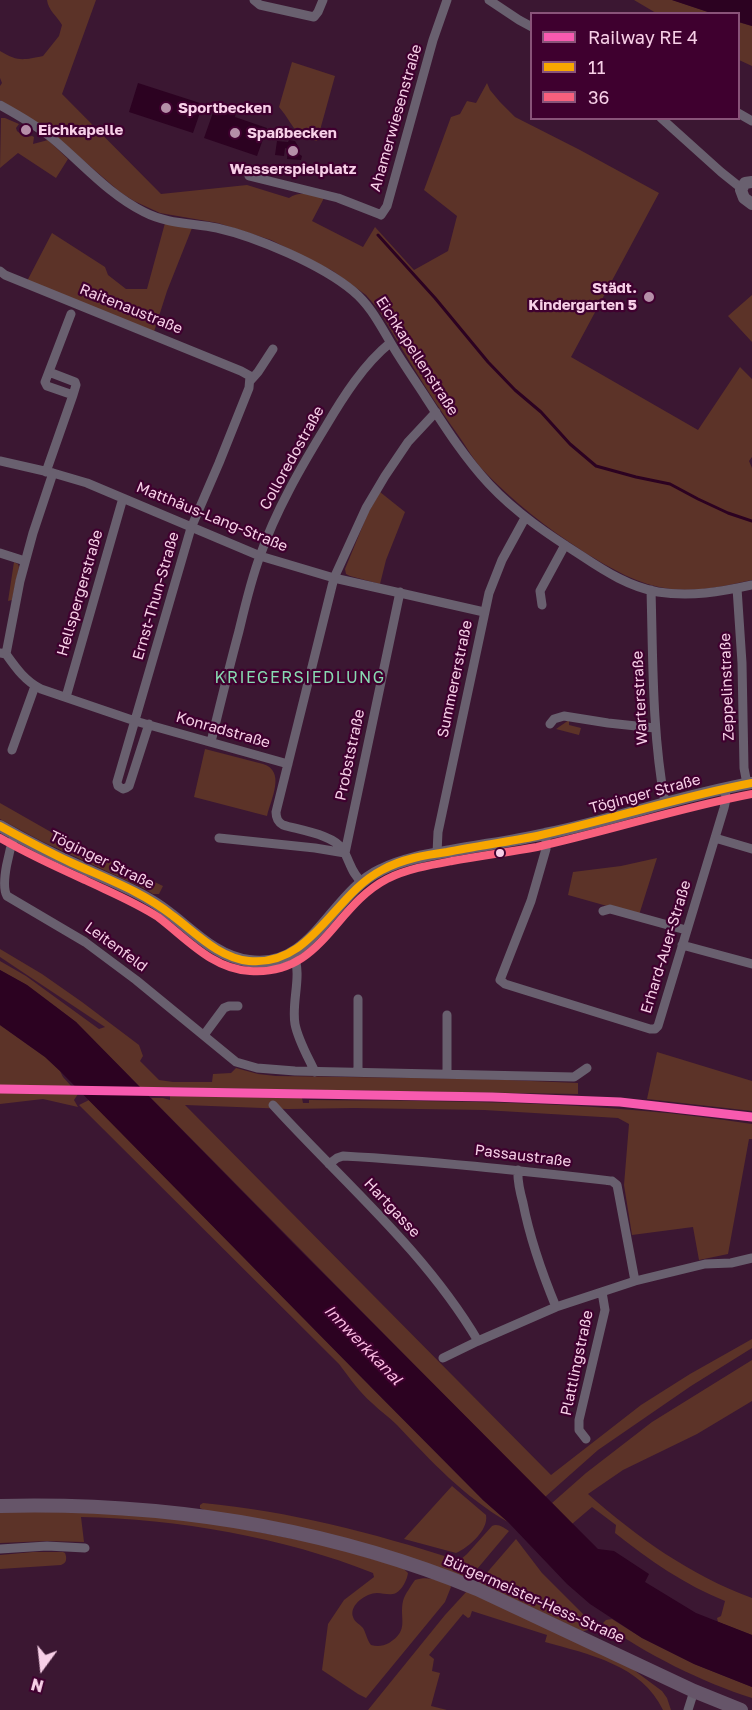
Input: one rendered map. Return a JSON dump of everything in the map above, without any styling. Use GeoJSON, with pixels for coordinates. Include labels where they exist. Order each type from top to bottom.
{"type":"FeatureCollection","features":[{"type":"Feature","properties":{"kind":"main road","name":"Bürgermeister-Hess-Straße"},"geometry":{"type":"LineString","coordinates":[[0,1506],[83,1506],[174,1512],[235,1521],[323,1539],[390,1557],[467,1585],[694,1691],[741,1710]]}},
{"type":"Feature","properties":{"kind":"street"},"geometry":{"type":"LineString","coordinates":[[254,0],[260,5],[314,17],[323,0]]}},
{"type":"Feature","properties":{"kind":"street","name":"Ahamerwiesenstraße"},"geometry":{"type":"LineString","coordinates":[[249,176],[338,198],[381,215],[384,212],[433,40],[447,0]]}},
{"type":"Feature","properties":{"kind":"street"},"geometry":{"type":"LineString","coordinates":[[489,0],[530,26]]}},
{"type":"Feature","properties":{"kind":"street","name":"Eichkapellenstraße"},"geometry":{"type":"LineString","coordinates":[[0,105],[38,127],[106,186],[143,212],[165,220],[218,228],[258,240],[322,271],[353,291],[366,303],[462,452],[489,484],[525,518],[565,545],[615,577],[651,590],[688,594],[737,588],[752,592]]}},
{"type":"Feature","properties":{"kind":"street"},"geometry":{"type":"LineString","coordinates":[[664,120],[721,172],[749,194]]}},
{"type":"Feature","properties":{"kind":"street","name":"Raitenaustraße"},"geometry":{"type":"LineString","coordinates":[[0,271],[5,275],[241,370],[250,379]]}},
{"type":"Feature","properties":{"kind":"street"},"geometry":{"type":"LineString","coordinates":[[71,314],[46,385],[73,394]]}},
{"type":"Feature","properties":{"kind":"street","name":"Colloredostraße"},"geometry":{"type":"LineString","coordinates":[[211,742],[240,624],[260,556],[288,493],[349,390],[371,362],[390,343]]}},
{"type":"Feature","properties":{"kind":"street","name":"Ernst-Thun-Straße"},"geometry":{"type":"LineString","coordinates":[[135,721],[191,528],[219,464],[249,388],[250,379],[258,372],[273,349]]}},
{"type":"Feature","properties":{"kind":"street"},"geometry":{"type":"LineString","coordinates":[[3,654],[20,581],[76,385],[75,382],[49,372]]}},
{"type":"Feature","properties":{"kind":"street"},"geometry":{"type":"LineString","coordinates":[[362,882],[353,872],[339,844],[332,839],[283,825],[276,818],[276,812],[334,578],[366,508],[385,476],[408,442],[436,412]]}},
{"type":"Feature","properties":{"kind":"street","name":"Matthäus-Lang-Straße"},"geometry":{"type":"LineString","coordinates":[[0,461],[87,483],[260,556],[334,578],[484,612]]}},
{"type":"Feature","properties":{"kind":"street","name":"Hellspergerstraße"},"geometry":{"type":"LineString","coordinates":[[66,697],[123,498]]}},
{"type":"Feature","properties":{"kind":"street","name":"Summererstraße"},"geometry":{"type":"LineString","coordinates":[[437,854],[438,832],[484,612],[502,560],[525,518]]}},
{"type":"Feature","properties":{"kind":"street"},"geometry":{"type":"LineString","coordinates":[[542,605],[540,591],[565,545]]}},
{"type":"Feature","properties":{"kind":"street"},"geometry":{"type":"LineString","coordinates":[[0,554],[26,561]]}},
{"type":"Feature","properties":{"kind":"street"},"geometry":{"type":"LineString","coordinates":[[737,588],[752,585]]}},
{"type":"Feature","properties":{"kind":"street","name":"Zeppelinstraße"},"geometry":{"type":"LineString","coordinates":[[737,588],[742,663],[744,768],[749,784]]}},
{"type":"Feature","properties":{"kind":"street","name":"Warterstraße"},"geometry":{"type":"LineString","coordinates":[[651,590],[655,728],[665,803]]}},
{"type":"Feature","properties":{"kind":"street","name":"Probststraße"},"geometry":{"type":"LineString","coordinates":[[345,853],[400,592]]}},
{"type":"Feature","properties":{"kind":"street","name":"Konradstraße"},"geometry":{"type":"LineString","coordinates":[[3,654],[35,686],[135,721],[288,764]]}},
{"type":"Feature","properties":{"kind":"street"},"geometry":{"type":"LineString","coordinates":[[12,750],[35,686]]}},
{"type":"Feature","properties":{"kind":"street"},"geometry":{"type":"LineString","coordinates":[[550,724],[554,719],[564,716],[655,728]]}},
{"type":"Feature","properties":{"kind":"street"},"geometry":{"type":"LineString","coordinates":[[135,721],[117,782],[118,786],[123,789],[129,786],[149,724]]}},
{"type":"Feature","properties":{"kind":"street","name":"Töginger Straße"},"geometry":{"type":"LineString","coordinates":[[0,826],[79,867],[148,898],[227,955],[256,962],[293,954],[307,943],[345,897],[373,874],[392,865],[437,854],[546,834],[749,784]]}},
{"type":"Feature","properties":{"kind":"street","name":"Erhard-Auer-Straße"},"geometry":{"type":"LineString","coordinates":[[546,834],[546,849],[531,901],[500,980],[505,984],[655,1029],[658,1026],[724,808],[725,789]]}},
{"type":"Feature","properties":{"kind":"street","name":"Leitenfeld"},"geometry":{"type":"LineString","coordinates":[[15,834],[2,897],[10,898],[85,942],[136,980],[236,1062],[274,1070],[315,1072],[574,1077],[587,1068]]}},
{"type":"Feature","properties":{"kind":"street"},"geometry":{"type":"LineString","coordinates":[[219,838],[345,853]]}},
{"type":"Feature","properties":{"kind":"street"},"geometry":{"type":"LineString","coordinates":[[715,838],[752,849]]}},
{"type":"Feature","properties":{"kind":"street"},"geometry":{"type":"LineString","coordinates":[[603,911],[610,909],[687,930]]}},
{"type":"Feature","properties":{"kind":"street"},"geometry":{"type":"LineString","coordinates":[[682,945],[752,964]]}},
{"type":"Feature","properties":{"kind":"street"},"geometry":{"type":"LineString","coordinates":[[293,954],[297,961],[298,973],[295,1024],[315,1072]]}},
{"type":"Feature","properties":{"kind":"street"},"geometry":{"type":"LineString","coordinates":[[358,999],[358,1072]]}},
{"type":"Feature","properties":{"kind":"street"},"geometry":{"type":"LineString","coordinates":[[204,1035],[224,1008],[238,1006]]}},
{"type":"Feature","properties":{"kind":"street"},"geometry":{"type":"LineString","coordinates":[[447,1015],[447,1074]]}},
{"type":"Feature","properties":{"kind":"street","name":"Hartgasse"},"geometry":{"type":"LineString","coordinates":[[273,1105],[403,1241],[439,1283],[478,1341]]}},
{"type":"Feature","properties":{"kind":"street","name":"Passaustraße"},"geometry":{"type":"LineString","coordinates":[[329,1164],[344,1156],[448,1162],[612,1181],[617,1185],[635,1281]]}},
{"type":"Feature","properties":{"kind":"street"},"geometry":{"type":"LineString","coordinates":[[518,1170],[526,1220],[556,1307]]}},
{"type":"Feature","properties":{"kind":"street"},"geometry":{"type":"LineString","coordinates":[[443,1358],[556,1307],[635,1281],[705,1264],[730,1263],[752,1258]]}},
{"type":"Feature","properties":{"kind":"street","name":"Plattlingstraße"},"geometry":{"type":"LineString","coordinates":[[586,1438],[579,1430],[579,1420],[605,1310],[602,1292]]}},
{"type":"Feature","properties":{"kind":"street"},"geometry":{"type":"LineString","coordinates":[[0,1549],[47,1546],[85,1548]]}},
{"type":"Feature","properties":{"kind":"street"},"geometry":{"type":"LineString","coordinates":[[688,1710],[694,1691]]}},
{"type":"Feature","properties":{"kind":"shaded area"},"geometry":{"type":"Polygon","coordinates":[[[47,0],[96,0],[62,94],[161,194],[247,185],[289,198],[302,194],[324,198],[312,221],[363,247],[375,227],[414,270],[448,251],[457,216],[424,190],[451,117],[460,114],[467,101],[476,103],[487,83],[490,90],[515,117],[659,193],[571,357],[698,430],[740,367],[752,379],[752,457],[749,461],[752,468],[752,580],[702,589],[681,590],[659,587],[636,580],[584,552],[530,514],[482,469],[437,404],[378,309],[366,295],[333,271],[271,240],[218,223],[160,213],[134,201],[120,192],[47,129],[0,100],[2,83],[0,51],[21,59],[43,56],[59,36],[62,25],[47,0]]]}},
{"type":"Feature","properties":{"kind":"shaded area"},"geometry":{"type":"Polygon","coordinates":[[[634,0],[672,0],[708,12],[654,12],[634,0]]]}},
{"type":"Feature","properties":{"kind":"shaded area"},"geometry":{"type":"Polygon","coordinates":[[[740,23],[752,26],[752,66],[740,60],[740,23]]]}},
{"type":"Feature","properties":{"kind":"shaded area"},"geometry":{"type":"Polygon","coordinates":[[[292,62],[335,76],[317,141],[298,132],[279,107],[292,62]]]}},
{"type":"Feature","properties":{"kind":"shaded area"},"geometry":{"type":"Polygon","coordinates":[[[1,118],[19,124],[17,131],[25,137],[34,137],[33,144],[48,140],[68,159],[56,178],[18,153],[0,168],[1,118]]]}},
{"type":"Feature","properties":{"kind":"shaded area"},"geometry":{"type":"Polygon","coordinates":[[[165,223],[192,228],[167,291],[152,338],[25,285],[52,233],[105,267],[108,275],[126,289],[147,289],[165,223]]]}},
{"type":"Feature","properties":{"kind":"shaded area"},"geometry":{"type":"Polygon","coordinates":[[[752,295],[752,342],[728,316],[752,295]]]}},
{"type":"Feature","properties":{"kind":"shaded area"},"geometry":{"type":"Polygon","coordinates":[[[380,492],[405,512],[386,560],[380,584],[350,576],[346,574],[345,569],[368,513],[380,492]]]}},
{"type":"Feature","properties":{"kind":"shaded area"},"geometry":{"type":"Polygon","coordinates":[[[14,562],[19,567],[12,600],[8,601],[14,562]]]}},
{"type":"Feature","properties":{"kind":"shaded area"},"geometry":{"type":"Polygon","coordinates":[[[569,720],[569,725],[581,728],[579,735],[556,729],[569,720]]]}},
{"type":"Feature","properties":{"kind":"shaded area"},"geometry":{"type":"Polygon","coordinates":[[[205,749],[263,764],[270,768],[274,773],[275,786],[267,816],[194,797],[205,749]]]}},
{"type":"Feature","properties":{"kind":"shaded area"},"geometry":{"type":"Polygon","coordinates":[[[0,803],[65,840],[163,886],[159,894],[153,894],[0,819],[0,803]]]}},
{"type":"Feature","properties":{"kind":"shaded area"},"geometry":{"type":"Polygon","coordinates":[[[657,858],[639,915],[568,895],[573,872],[621,866],[657,858]]]}},
{"type":"Feature","properties":{"kind":"shaded area"},"geometry":{"type":"Polygon","coordinates":[[[0,949],[42,974],[139,1045],[143,1056],[140,1061],[159,1080],[212,1082],[213,1074],[231,1073],[236,1068],[276,1076],[484,1079],[578,1083],[578,1094],[140,1087],[76,1022],[27,985],[0,970],[0,961],[26,976],[99,1029],[105,1027],[0,957],[0,949]]]}},
{"type":"Feature","properties":{"kind":"shaded area"},"geometry":{"type":"Polygon","coordinates":[[[0,1025],[45,1057],[72,1087],[0,1085],[0,1025]]]}},
{"type":"Feature","properties":{"kind":"shaded area"},"geometry":{"type":"Polygon","coordinates":[[[657,1052],[752,1081],[752,1111],[647,1099],[657,1052]]]}},
{"type":"Feature","properties":{"kind":"shaded area"},"geometry":{"type":"Polygon","coordinates":[[[0,1092],[77,1093],[74,1100],[78,1107],[43,1099],[0,1104],[0,1092]]]}},
{"type":"Feature","properties":{"kind":"shaded area"},"geometry":{"type":"Polygon","coordinates":[[[170,1096],[302,1098],[303,1103],[309,1103],[309,1100],[531,1104],[642,1111],[752,1124],[752,1139],[749,1139],[728,1254],[699,1260],[693,1227],[632,1235],[624,1185],[629,1124],[618,1118],[484,1110],[288,1109],[185,1105],[551,1475],[641,1405],[690,1374],[752,1339],[752,1348],[691,1386],[598,1450],[545,1497],[151,1098],[170,1100],[170,1096]]]}},
{"type":"Feature","properties":{"kind":"shaded area"},"geometry":{"type":"Polygon","coordinates":[[[89,1100],[483,1500],[508,1522],[463,1490],[435,1465],[394,1422],[367,1399],[339,1364],[79,1105],[89,1100]]]}},
{"type":"Feature","properties":{"kind":"shaded area"},"geometry":{"type":"Polygon","coordinates":[[[752,1360],[752,1401],[697,1434],[623,1470],[588,1494],[626,1526],[686,1567],[752,1598],[752,1635],[718,1622],[717,1618],[721,1616],[725,1601],[682,1580],[654,1562],[615,1533],[616,1525],[592,1507],[572,1524],[552,1503],[586,1473],[652,1422],[752,1360]]]}},
{"type":"Feature","properties":{"kind":"shaded area"},"geometry":{"type":"Polygon","coordinates":[[[452,1486],[486,1515],[484,1527],[477,1538],[456,1553],[404,1539],[452,1486]]]}},
{"type":"Feature","properties":{"kind":"shaded area"},"geometry":{"type":"Polygon","coordinates":[[[203,1503],[299,1517],[393,1540],[460,1560],[492,1526],[499,1525],[509,1531],[467,1581],[204,1510],[200,1508],[203,1503]]]}},
{"type":"Feature","properties":{"kind":"shaded area"},"geometry":{"type":"Polygon","coordinates":[[[81,1511],[202,1521],[325,1545],[403,1568],[408,1573],[404,1585],[398,1592],[368,1595],[359,1600],[352,1613],[356,1622],[363,1628],[371,1645],[374,1646],[389,1643],[402,1629],[403,1601],[415,1580],[433,1579],[451,1587],[445,1602],[366,1698],[322,1670],[328,1624],[344,1600],[374,1577],[373,1573],[303,1549],[229,1532],[117,1519],[81,1517],[84,1542],[0,1543],[0,1512],[81,1511]]]}},
{"type":"Feature","properties":{"kind":"shaded area"},"geometry":{"type":"Polygon","coordinates":[[[516,1539],[542,1573],[590,1621],[590,1627],[586,1631],[478,1583],[516,1539]]]}},
{"type":"Feature","properties":{"kind":"shaded area"},"geometry":{"type":"Polygon","coordinates":[[[63,1552],[66,1560],[61,1565],[0,1569],[0,1555],[63,1552]]]}},
{"type":"Feature","properties":{"kind":"shaded area"},"geometry":{"type":"Polygon","coordinates":[[[467,1591],[627,1665],[662,1691],[671,1710],[663,1710],[654,1695],[642,1682],[612,1664],[579,1651],[545,1642],[547,1635],[472,1611],[468,1618],[463,1614],[429,1655],[434,1659],[432,1671],[440,1673],[431,1706],[447,1710],[368,1710],[467,1591]]]}},
{"type":"Feature","properties":{"kind":"shaded area"},"geometry":{"type":"Polygon","coordinates":[[[612,1619],[642,1638],[694,1664],[752,1687],[752,1698],[714,1684],[655,1656],[603,1623],[612,1619]]]}},
{"type":"Feature","properties":{"kind":"water"},"geometry":{"type":"Polygon","coordinates":[[[672,0],[752,0],[752,26],[740,22],[740,12],[708,12],[672,0]]]}},
{"type":"Feature","properties":{"kind":"water","name":"Sportbecken"},"geometry":{"type":"Polygon","coordinates":[[[138,83],[203,104],[193,133],[129,112],[138,83]]]}},
{"type":"Feature","properties":{"kind":"water","name":"Spaßbecken"},"geometry":{"type":"Polygon","coordinates":[[[222,102],[230,110],[236,112],[235,117],[267,128],[257,156],[204,138],[216,104],[222,102]]]}},
{"type":"Feature","properties":{"kind":"water","name":"Wasserspielplatz"},"geometry":{"type":"Polygon","coordinates":[[[289,140],[295,141],[299,154],[302,156],[301,160],[287,159],[288,149],[285,148],[284,156],[275,155],[277,141],[288,142],[289,140]]]}},
{"type":"Feature","properties":{"kind":"water","name":"Innwerkkanal"},"geometry":{"type":"Polygon","coordinates":[[[0,970],[27,985],[76,1022],[598,1549],[614,1551],[649,1574],[645,1582],[696,1613],[752,1635],[752,1687],[694,1664],[642,1638],[590,1604],[567,1584],[60,1071],[45,1057],[0,1025],[0,970]]]}},
{"type":"Feature","properties":{"kind":"waterway"},"geometry":{"type":"LineString","coordinates":[[378,235],[435,298],[488,362],[515,390],[541,412],[570,444],[596,466],[670,484],[728,513],[752,521]]}},
{"type":"Feature","properties":{"kind":"transit line","name":"11"},"geometry":{"type":"LineString","coordinates":[[0,826],[149,900],[208,944],[228,955],[249,961],[271,960],[289,953],[306,941],[365,881],[398,863],[422,856],[537,836],[752,783]]}},
{"type":"Feature","properties":{"kind":"transit line","name":"36"},"geometry":{"type":"LineString","coordinates":[[0,838],[158,917],[200,951],[224,965],[250,971],[274,970],[294,963],[311,951],[369,891],[387,879],[402,873],[435,864],[537,847],[752,794]]}},
{"type":"Feature","properties":{"kind":"transit line"},"geometry":{"type":"LineString","coordinates":[[0,1089],[492,1097],[620,1102],[752,1117]]}},
{"type":"Feature","properties":{"kind":"place","name":"Sportbecken"},"geometry":{"type":"Point","coordinates":[166,108]}},
{"type":"Feature","properties":{"kind":"place","name":"Eichkapelle"},"geometry":{"type":"Point","coordinates":[26,130]}},
{"type":"Feature","properties":{"kind":"place","name":"Spaßbecken"},"geometry":{"type":"Point","coordinates":[235,133]}},
{"type":"Feature","properties":{"kind":"place","name":"Wasserspielplatz"},"geometry":{"type":"Point","coordinates":[293,151]}},
{"type":"Feature","properties":{"kind":"place","name":"Städt. Kindergarten 5"},"geometry":{"type":"Point","coordinates":[649,297]}},
{"type":"Feature","properties":{"kind":"district","name":"KRIEGERSIEDLUNG"},"geometry":{"type":"Point","coordinates":[300,678]}}]}
